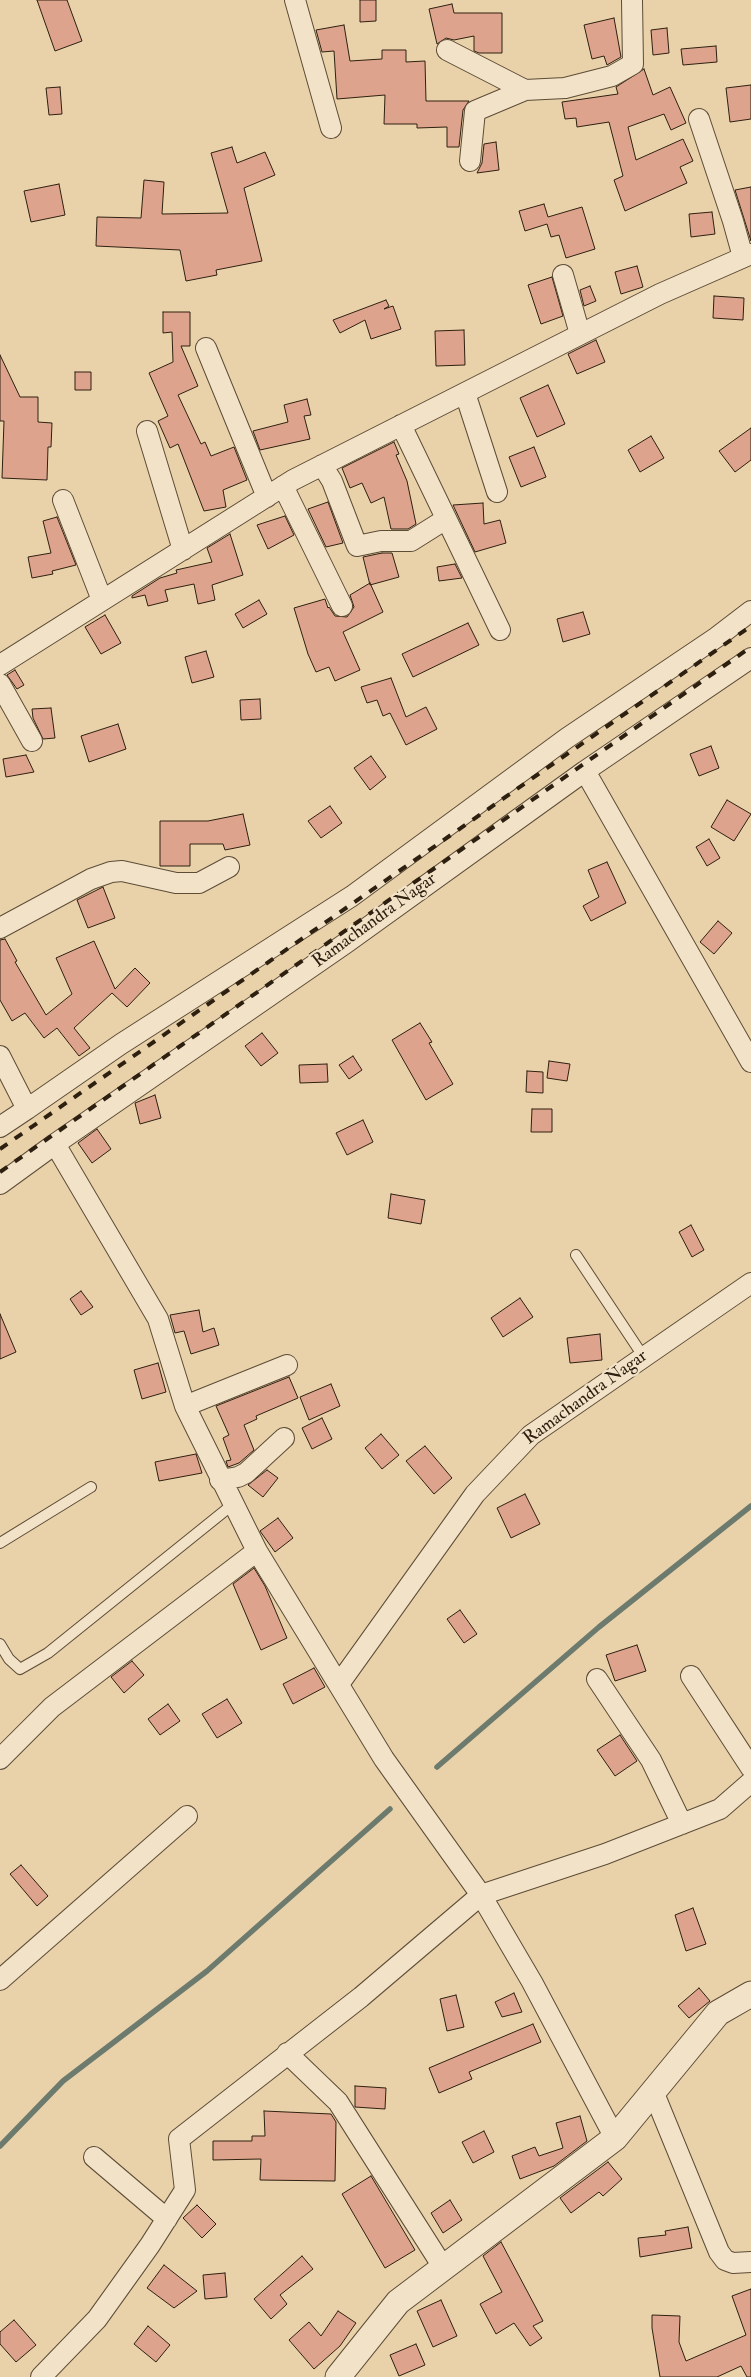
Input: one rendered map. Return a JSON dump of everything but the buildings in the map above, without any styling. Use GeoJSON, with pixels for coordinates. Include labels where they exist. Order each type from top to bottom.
{"type":"FeatureCollection","features":[{"type":"Feature","properties":{"kind":"street"},"geometry":{"type":"LineString","coordinates":[[294,0],[330,128]]}},
{"type":"Feature","properties":{"kind":"street"},"geometry":{"type":"LineString","coordinates":[[470,161],[475,111],[525,90],[565,88],[612,76],[633,64],[632,0]]}},
{"type":"Feature","properties":{"kind":"street"},"geometry":{"type":"LineString","coordinates":[[447,50],[525,90]]}},
{"type":"Feature","properties":{"kind":"street"},"geometry":{"type":"LineString","coordinates":[[0,665],[275,492],[322,465],[660,294],[747,256],[733,221],[699,119]]}},
{"type":"Feature","properties":{"kind":"street"},"geometry":{"type":"LineString","coordinates":[[563,275],[580,334]]}},
{"type":"Feature","properties":{"kind":"street"},"geometry":{"type":"LineString","coordinates":[[206,348],[275,492],[342,606]]}},
{"type":"Feature","properties":{"kind":"street"},"geometry":{"type":"LineString","coordinates":[[465,393],[497,492]]}},
{"type":"Feature","properties":{"kind":"street"},"geometry":{"type":"LineString","coordinates":[[401,425],[500,630]]}},
{"type":"Feature","properties":{"kind":"street"},"geometry":{"type":"LineString","coordinates":[[147,431],[183,550]]}},
{"type":"Feature","properties":{"kind":"street"},"geometry":{"type":"LineString","coordinates":[[322,465],[332,481],[357,546],[381,541],[411,541],[446,519]]}},
{"type":"Feature","properties":{"kind":"street"},"geometry":{"type":"LineString","coordinates":[[64,500],[102,600]]}},
{"type":"Feature","properties":{"kind":"street"},"geometry":{"type":"LineString","coordinates":[[0,1128],[121,1044],[352,896],[567,738],[717,638],[751,612]]}},
{"type":"Feature","properties":{"kind":"street","name":"Ramachandra Nagar"},"geometry":{"type":"LineString","coordinates":[[0,1184],[346,943],[585,772],[751,658]]}},
{"type":"Feature","properties":{"kind":"street"},"geometry":{"type":"LineString","coordinates":[[0,684],[32,741]]}},
{"type":"Feature","properties":{"kind":"street"},"geometry":{"type":"LineString","coordinates":[[585,772],[751,1062]]}},
{"type":"Feature","properties":{"kind":"street"},"geometry":{"type":"LineString","coordinates":[[0,928],[91,879],[111,872],[122,871],[176,883],[200,883],[229,867]]}},
{"type":"Feature","properties":{"kind":"street"},"geometry":{"type":"LineString","coordinates":[[0,1056],[26,1109]]}},
{"type":"Feature","properties":{"kind":"street"},"geometry":{"type":"LineString","coordinates":[[55,1144],[158,1319],[185,1406],[232,1505],[257,1551],[384,1759],[482,1895],[532,1982],[615,2138]]}},
{"type":"Feature","properties":{"kind":"street","name":"Ramachandra Nagar"},"geometry":{"type":"LineString","coordinates":[[339,1684],[482,1488],[531,1436],[643,1356],[751,1283]]}},
{"type":"Feature","properties":{"kind":"street"},"geometry":{"type":"LineString","coordinates":[[185,1406],[287,1365]]}},
{"type":"Feature","properties":{"kind":"street"},"geometry":{"type":"LineString","coordinates":[[220,1480],[238,1477],[246,1473],[284,1438]]}},
{"type":"Feature","properties":{"kind":"street"},"geometry":{"type":"LineString","coordinates":[[0,1759],[52,1707],[257,1551]]}},
{"type":"Feature","properties":{"kind":"street"},"geometry":{"type":"LineString","coordinates":[[690,1676],[751,1768]]}},
{"type":"Feature","properties":{"kind":"street"},"geometry":{"type":"LineString","coordinates":[[597,1679],[652,1760],[682,1824]]}},
{"type":"Feature","properties":{"kind":"street"},"geometry":{"type":"LineString","coordinates":[[41,2377],[97,2319],[185,2190],[179,2138],[361,1996],[482,1895],[605,1854],[720,1809],[751,1782]]}},
{"type":"Feature","properties":{"kind":"street"},"geometry":{"type":"LineString","coordinates":[[0,1980],[187,1816]]}},
{"type":"Feature","properties":{"kind":"street"},"geometry":{"type":"LineString","coordinates":[[338,2377],[398,2302],[615,2138],[718,2013],[751,1994]]}},
{"type":"Feature","properties":{"kind":"street"},"geometry":{"type":"LineString","coordinates":[[287,2053],[338,2102],[443,2267]]}},
{"type":"Feature","properties":{"kind":"street"},"geometry":{"type":"LineString","coordinates":[[653,2092],[719,2252],[725,2260],[733,2263],[751,2262]]}},
{"type":"Feature","properties":{"kind":"street"},"geometry":{"type":"LineString","coordinates":[[94,2157],[167,2219]]}},
{"type":"Feature","properties":{"kind":"lane"},"geometry":{"type":"LineString","coordinates":[[576,1254],[643,1356]]}},
{"type":"Feature","properties":{"kind":"lane"},"geometry":{"type":"LineString","coordinates":[[0,1543],[91,1487]]}},
{"type":"Feature","properties":{"kind":"lane"},"geometry":{"type":"LineString","coordinates":[[0,1644],[9,1659],[20,1669],[48,1653],[232,1505]]}},
{"type":"Feature","properties":{"kind":"waterway"},"geometry":{"type":"LineString","coordinates":[[437,1767],[599,1627],[751,1506]]}},
{"type":"Feature","properties":{"kind":"waterway"},"geometry":{"type":"LineString","coordinates":[[0,2146],[63,2081],[207,1971],[390,1809]]}},
{"type":"Feature","properties":{"kind":"railway"},"geometry":{"type":"LineString","coordinates":[[0,1149],[751,626]]}},
{"type":"Feature","properties":{"kind":"railway"},"geometry":{"type":"LineString","coordinates":[[0,1172],[751,647]]}}]}
